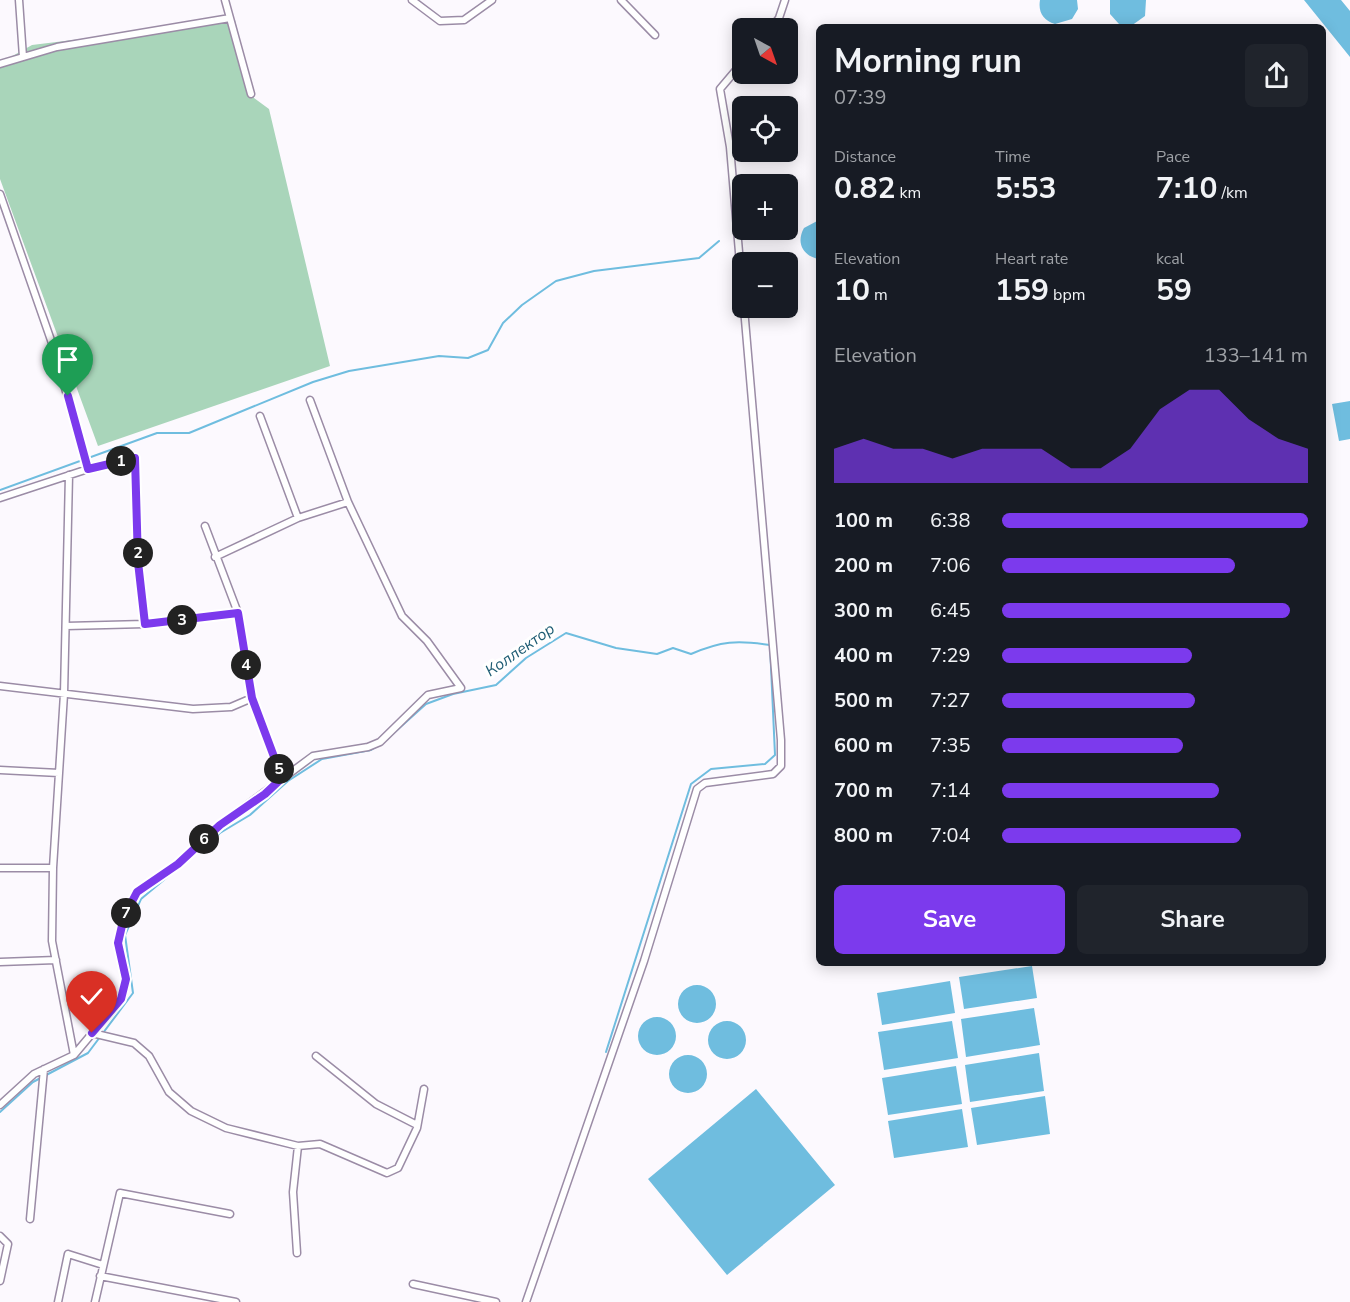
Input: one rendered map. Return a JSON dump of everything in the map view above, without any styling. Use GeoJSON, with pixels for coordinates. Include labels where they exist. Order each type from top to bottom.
{"type":"FeatureCollection","features":[{"type":"Feature","properties":{"kind":"street"},"geometry":{"type":"LineString","coordinates":[[19,0],[23,57]]}},
{"type":"Feature","properties":{"kind":"street"},"geometry":{"type":"LineString","coordinates":[[225,0],[251,94]]}},
{"type":"Feature","properties":{"kind":"street"},"geometry":{"type":"LineString","coordinates":[[412,0],[440,21],[465,20],[492,0]]}},
{"type":"Feature","properties":{"kind":"street"},"geometry":{"type":"LineString","coordinates":[[621,0],[655,34]]}},
{"type":"Feature","properties":{"kind":"street"},"geometry":{"type":"LineString","coordinates":[[779,18],[785,0]]}},
{"type":"Feature","properties":{"kind":"street"},"geometry":{"type":"LineString","coordinates":[[0,64],[57,47],[230,18]]}},
{"type":"Feature","properties":{"kind":"street"},"geometry":{"type":"LineString","coordinates":[[732,75],[720,89],[730,147],[739,252]]}},
{"type":"Feature","properties":{"kind":"street"},"geometry":{"type":"LineString","coordinates":[[0,194],[53,346],[86,462]]}},
{"type":"Feature","properties":{"kind":"street"},"geometry":{"type":"LineString","coordinates":[[525,1302],[644,961],[697,789],[705,783],[773,774],[781,766],[781,740],[745,318]]}},
{"type":"Feature","properties":{"kind":"street"},"geometry":{"type":"LineString","coordinates":[[0,1106],[34,1074],[74,1055],[121,999],[126,979],[118,943],[124,917],[137,892],[178,864],[220,825],[265,794],[282,778],[313,756],[368,747],[380,742],[428,695],[461,688],[427,641],[402,616],[348,502],[310,400]]}},
{"type":"Feature","properties":{"kind":"street"},"geometry":{"type":"LineString","coordinates":[[260,416],[298,518]]}},
{"type":"Feature","properties":{"kind":"street"},"geometry":{"type":"LineString","coordinates":[[0,498],[69,475],[86,462],[135,458],[138,562],[145,624]]}},
{"type":"Feature","properties":{"kind":"street"},"geometry":{"type":"LineString","coordinates":[[69,475],[64,694],[53,868],[52,941],[74,1055]]}},
{"type":"Feature","properties":{"kind":"street"},"geometry":{"type":"LineString","coordinates":[[215,557],[298,518],[348,502]]}},
{"type":"Feature","properties":{"kind":"street"},"geometry":{"type":"LineString","coordinates":[[205,526],[238,613],[252,698],[282,778]]}},
{"type":"Feature","properties":{"kind":"street"},"geometry":{"type":"LineString","coordinates":[[66,626],[145,624],[238,613]]}},
{"type":"Feature","properties":{"kind":"street"},"geometry":{"type":"LineString","coordinates":[[0,686],[193,709],[231,707],[252,698]]}},
{"type":"Feature","properties":{"kind":"street"},"geometry":{"type":"LineString","coordinates":[[0,770],[59,773]]}},
{"type":"Feature","properties":{"kind":"street"},"geometry":{"type":"LineString","coordinates":[[0,868],[53,868]]}},
{"type":"Feature","properties":{"kind":"street"},"geometry":{"type":"LineString","coordinates":[[0,962],[56,960]]}},
{"type":"Feature","properties":{"kind":"street"},"geometry":{"type":"LineString","coordinates":[[92,1033],[134,1043],[149,1056],[169,1092],[191,1111],[226,1128],[298,1146],[320,1144],[387,1173],[398,1168],[417,1125],[424,1089]]}},
{"type":"Feature","properties":{"kind":"street"},"geometry":{"type":"LineString","coordinates":[[316,1056],[376,1104],[417,1125]]}},
{"type":"Feature","properties":{"kind":"street"},"geometry":{"type":"LineString","coordinates":[[30,1219],[44,1069]]}},
{"type":"Feature","properties":{"kind":"street"},"geometry":{"type":"LineString","coordinates":[[297,1253],[293,1192],[298,1146]]}},
{"type":"Feature","properties":{"kind":"street"},"geometry":{"type":"LineString","coordinates":[[95,1302],[120,1192],[230,1214]]}},
{"type":"Feature","properties":{"kind":"street"},"geometry":{"type":"LineString","coordinates":[[0,1236],[8,1245],[0,1281]]}},
{"type":"Feature","properties":{"kind":"street"},"geometry":{"type":"LineString","coordinates":[[58,1302],[68,1254],[103,1265]]}},
{"type":"Feature","properties":{"kind":"street"},"geometry":{"type":"LineString","coordinates":[[100,1276],[236,1302]]}},
{"type":"Feature","properties":{"kind":"street"},"geometry":{"type":"LineString","coordinates":[[413,1284],[496,1302]]}},
{"type":"Feature","properties":{"kind":"green space"},"geometry":{"type":"Polygon","coordinates":[[[235,20],[254,98],[269,109],[330,366],[98,446],[0,179],[0,63],[32,45],[235,20]]]}},
{"type":"Feature","properties":{"kind":"water"},"geometry":{"type":"Polygon","coordinates":[[[1040,0],[1077,0],[1078,9],[1072,19],[1055,24],[1042,15],[1040,0]]]}},
{"type":"Feature","properties":{"kind":"water"},"geometry":{"type":"Polygon","coordinates":[[[1110,0],[1146,0],[1145,16],[1134,24],[1119,24],[1110,14],[1110,0]]]}},
{"type":"Feature","properties":{"kind":"water"},"geometry":{"type":"Polygon","coordinates":[[[1304,0],[1341,0],[1350,11],[1350,57],[1326,27],[1326,24],[1323,24],[1304,0]]]}},
{"type":"Feature","properties":{"kind":"water"},"geometry":{"type":"Polygon","coordinates":[[[816,222],[816,258],[808,255],[802,248],[801,238],[804,228],[816,222]]]}},
{"type":"Feature","properties":{"kind":"water"},"geometry":{"type":"Polygon","coordinates":[[[1350,401],[1350,439],[1339,441],[1332,404],[1350,401]]]}},
{"type":"Feature","properties":{"kind":"water"},"geometry":{"type":"Polygon","coordinates":[[[1032,966],[1037,998],[964,1009],[959,977],[1032,966]]]}},
{"type":"Feature","properties":{"kind":"water"},"geometry":{"type":"Polygon","coordinates":[[[950,981],[955,1013],[882,1025],[877,993],[950,981]]]}},
{"type":"Feature","properties":{"kind":"water"},"geometry":{"type":"Polygon","coordinates":[[[697,985],[711,990],[716,1004],[711,1018],[697,1023],[683,1018],[678,1004],[683,990],[697,985]]]}},
{"type":"Feature","properties":{"kind":"water"},"geometry":{"type":"Polygon","coordinates":[[[1034,1008],[1040,1045],[966,1057],[961,1019],[1034,1008]]]}},
{"type":"Feature","properties":{"kind":"water"},"geometry":{"type":"Polygon","coordinates":[[[657,1017],[671,1022],[676,1036],[671,1050],[657,1055],[643,1050],[638,1036],[643,1022],[657,1017]]]}},
{"type":"Feature","properties":{"kind":"water"},"geometry":{"type":"Polygon","coordinates":[[[727,1021],[741,1026],[746,1040],[741,1054],[727,1059],[713,1054],[708,1040],[713,1026],[727,1021]]]}},
{"type":"Feature","properties":{"kind":"water"},"geometry":{"type":"Polygon","coordinates":[[[952,1021],[958,1058],[884,1070],[878,1032],[952,1021]]]}},
{"type":"Feature","properties":{"kind":"water"},"geometry":{"type":"Polygon","coordinates":[[[1039,1053],[1044,1091],[970,1102],[965,1065],[1039,1053]]]}},
{"type":"Feature","properties":{"kind":"water"},"geometry":{"type":"Polygon","coordinates":[[[688,1055],[702,1060],[707,1074],[702,1088],[688,1093],[674,1088],[669,1074],[674,1060],[688,1055]]]}},
{"type":"Feature","properties":{"kind":"water"},"geometry":{"type":"Polygon","coordinates":[[[956,1066],[962,1104],[888,1115],[882,1078],[956,1066]]]}},
{"type":"Feature","properties":{"kind":"water"},"geometry":{"type":"Polygon","coordinates":[[[756,1089],[835,1185],[727,1275],[648,1179],[756,1089]]]}},
{"type":"Feature","properties":{"kind":"water"},"geometry":{"type":"Polygon","coordinates":[[[1045,1096],[1050,1134],[977,1145],[971,1108],[1045,1096]]]}},
{"type":"Feature","properties":{"kind":"water"},"geometry":{"type":"Polygon","coordinates":[[[962,1109],[968,1147],[894,1158],[888,1121],[962,1109]]]}},
{"type":"Feature","properties":{"kind":"waterway"},"geometry":{"type":"LineString","coordinates":[[0,490],[157,433],[189,433],[313,382],[349,371],[439,356],[468,358],[488,350],[503,323],[522,305],[556,281],[594,271],[699,258],[719,241]]}},
{"type":"Feature","properties":{"kind":"waterway","name":"Коллектор"},"geometry":{"type":"LineString","coordinates":[[386,740],[426,704],[453,694],[496,685],[526,658],[566,633],[616,648],[657,654],[673,648],[691,654],[711,646],[729,643],[748,642],[770,645],[775,755],[765,764],[711,769],[691,784],[606,1052]]}},
{"type":"Feature","properties":{"kind":"waterway","name":"Коллектор"},"geometry":{"type":"LineString","coordinates":[[0,1112],[33,1082],[88,1053],[133,993],[125,935],[141,899],[220,833],[250,815],[288,781],[322,759],[371,750],[376,747]]}},
{"type":"Feature","properties":{"kind":"route"},"geometry":{"type":"LineString","coordinates":[[68,396],[88,469],[135,458],[138,562],[145,624],[238,613],[252,698],[282,778],[265,794],[220,825],[178,864],[137,892],[124,917],[118,943],[126,979],[121,999],[92,1033]]}}]}
